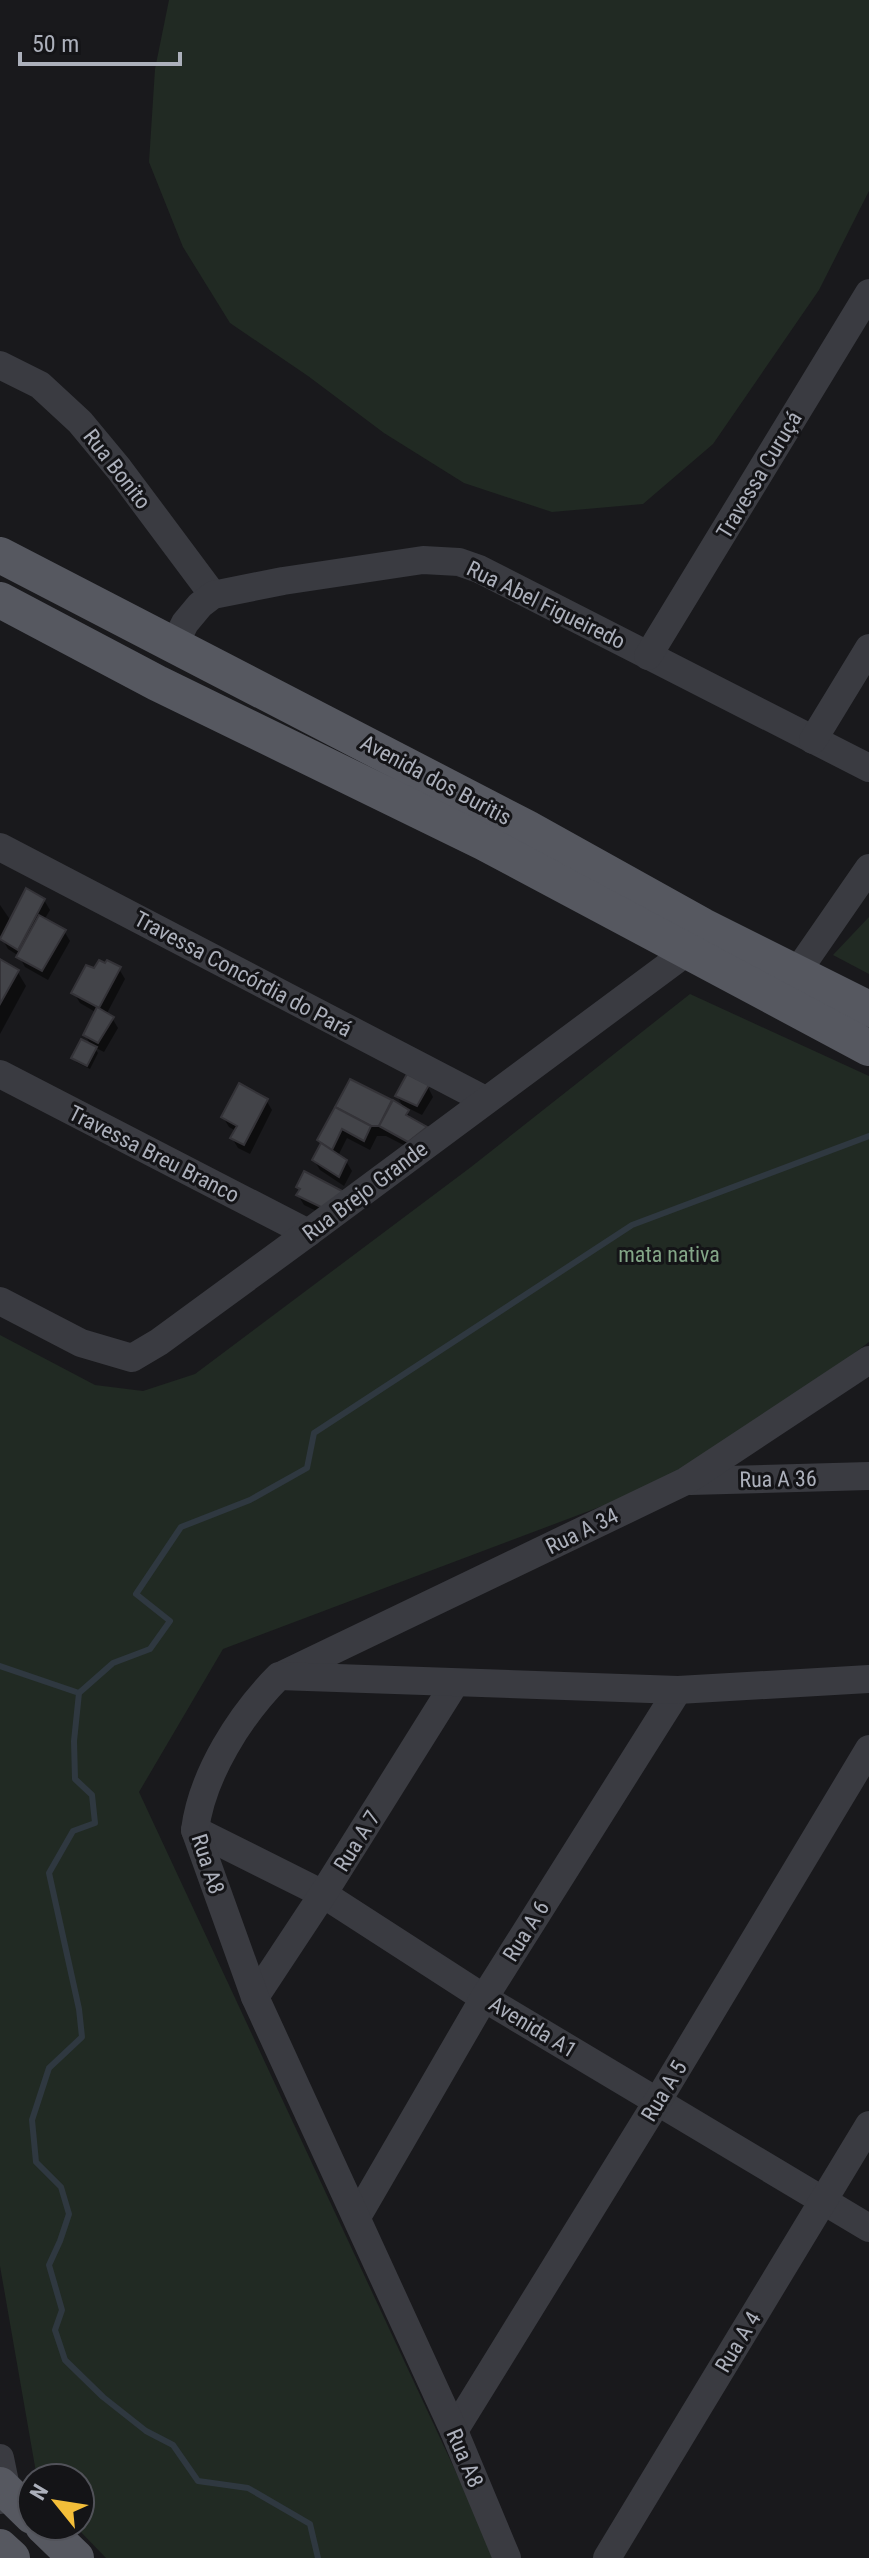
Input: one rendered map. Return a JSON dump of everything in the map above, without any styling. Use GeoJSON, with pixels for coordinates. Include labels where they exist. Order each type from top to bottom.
{"type":"FeatureCollection","features":[{"type":"Feature","properties":{"kind":"main road","name":"Avenida dos Buritis"},"geometry":{"type":"LineString","coordinates":[[0,555],[527,828],[696,938]]}},
{"type":"Feature","properties":{"kind":"main road","name":"Avenida dos Buritis"},"geometry":{"type":"LineString","coordinates":[[0,600],[157,683],[485,843],[696,938],[789,986],[869,1048]]}},
{"type":"Feature","properties":{"kind":"main road","name":"Avenida dos Buritis"},"geometry":{"type":"LineString","coordinates":[[789,986],[869,1009]]}},
{"type":"Feature","properties":{"kind":"main road"},"geometry":{"type":"LineString","coordinates":[[60,2542],[76,2558]]}},
{"type":"Feature","properties":{"kind":"main road"},"geometry":{"type":"LineString","coordinates":[[0,2547],[12,2558]]}},
{"type":"Feature","properties":{"kind":"street","name":"Travessa Curuçá"},"geometry":{"type":"LineString","coordinates":[[648,656],[869,293]]}},
{"type":"Feature","properties":{"kind":"street","name":"Rua Bonito"},"geometry":{"type":"LineString","coordinates":[[0,365],[40,385],[80,422],[213,595]]}},
{"type":"Feature","properties":{"kind":"street","name":"Rua Abel Figueiredo"},"geometry":{"type":"LineString","coordinates":[[213,595],[423,560],[459,562],[479,569],[869,768]]}},
{"type":"Feature","properties":{"kind":"street"},"geometry":{"type":"LineString","coordinates":[[174,645],[185,623],[213,595]]}},
{"type":"Feature","properties":{"kind":"street"},"geometry":{"type":"LineString","coordinates":[[813,740],[869,648]]}},
{"type":"Feature","properties":{"kind":"street","name":"Travessa Concórdia do Pará"},"geometry":{"type":"LineString","coordinates":[[0,847],[485,1100]]}},
{"type":"Feature","properties":{"kind":"street"},"geometry":{"type":"LineString","coordinates":[[789,986],[869,868]]}},
{"type":"Feature","properties":{"kind":"street","name":"Rua Brejo Grande"},"geometry":{"type":"LineString","coordinates":[[0,1301],[81,1343],[132,1358],[159,1342],[308,1233],[696,938]]}},
{"type":"Feature","properties":{"kind":"street","name":"Travessa Breu Branco"},"geometry":{"type":"LineString","coordinates":[[0,1074],[308,1233]]}},
{"type":"Feature","properties":{"kind":"street","name":"Rua A 34"},"geometry":{"type":"LineString","coordinates":[[279,1676],[686,1481],[869,1360]]}},
{"type":"Feature","properties":{"kind":"street","name":"Rua A 36"},"geometry":{"type":"LineString","coordinates":[[686,1481],[869,1476]]}},
{"type":"Feature","properties":{"kind":"street"},"geometry":{"type":"LineString","coordinates":[[279,1676],[678,1690],[869,1679]]}},
{"type":"Feature","properties":{"kind":"street","name":"Rua A8"},"geometry":{"type":"LineString","coordinates":[[279,1676],[260,1695],[209,1778],[198,1808],[195,1830],[255,1997],[454,2431],[507,2558]]}},
{"type":"Feature","properties":{"kind":"street","name":"Rua A 7"},"geometry":{"type":"LineString","coordinates":[[255,1997],[455,1683]]}},
{"type":"Feature","properties":{"kind":"street","name":"Rua A 6"},"geometry":{"type":"LineString","coordinates":[[357,2217],[484,1998],[678,1690]]}},
{"type":"Feature","properties":{"kind":"street","name":"Rua A 5"},"geometry":{"type":"LineString","coordinates":[[454,2431],[869,1749]]}},
{"type":"Feature","properties":{"kind":"street","name":"Avenida A1"},"geometry":{"type":"LineString","coordinates":[[195,1830],[323,1894],[484,1998],[869,2228]]}},
{"type":"Feature","properties":{"kind":"street","name":"Rua A 4"},"geometry":{"type":"LineString","coordinates":[[607,2558],[869,2125]]}},
{"type":"Feature","properties":{"kind":"green space"},"geometry":{"type":"Polygon","coordinates":[[[169,0],[869,0],[869,191],[819,290],[713,444],[643,504],[552,512],[464,483],[384,433],[230,323],[183,247],[149,162],[155,69],[169,0]]]}},
{"type":"Feature","properties":{"kind":"green space"},"geometry":{"type":"Polygon","coordinates":[[[869,917],[869,974],[833,955],[869,917]]]}},
{"type":"Feature","properties":{"kind":"green space","name":"mata nativa"},"geometry":{"type":"Polygon","coordinates":[[[690,994],[869,1076],[869,1342],[703,1468],[223,1649],[139,1792],[496,2558],[106,2558],[90,2542],[96,2542],[96,2462],[34,2462],[0,2266],[0,1335],[95,1385],[143,1391],[195,1374],[471,1167],[690,994]]]}},
{"type":"Feature","properties":{"kind":"building"},"geometry":{"type":"Polygon","coordinates":[[[26,888],[45,899],[18,950],[0,939],[26,888]]]}},
{"type":"Feature","properties":{"kind":"building"},"geometry":{"type":"Polygon","coordinates":[[[39,915],[66,930],[42,971],[16,957],[39,915]]]}},
{"type":"Feature","properties":{"kind":"building"},"geometry":{"type":"Polygon","coordinates":[[[0,959],[19,970],[0,1004],[0,959]]]}},
{"type":"Feature","properties":{"kind":"building"},"geometry":{"type":"Polygon","coordinates":[[[99,960],[105,963],[107,960],[121,967],[99,1008],[71,993],[86,965],[94,968],[99,960]]]}},
{"type":"Feature","properties":{"kind":"building"},"geometry":{"type":"Polygon","coordinates":[[[97,1007],[114,1017],[98,1043],[83,1035],[97,1007]]]}},
{"type":"Feature","properties":{"kind":"building"},"geometry":{"type":"Polygon","coordinates":[[[81,1039],[97,1047],[87,1066],[71,1058],[81,1039]]]}},
{"type":"Feature","properties":{"kind":"building"},"geometry":{"type":"Polygon","coordinates":[[[407,1074],[429,1085],[417,1106],[395,1096],[407,1074]]]}},
{"type":"Feature","properties":{"kind":"building"},"geometry":{"type":"Polygon","coordinates":[[[350,1079],[392,1100],[379,1126],[371,1126],[335,1107],[350,1079]]]}},
{"type":"Feature","properties":{"kind":"building"},"geometry":{"type":"Polygon","coordinates":[[[239,1083],[268,1099],[244,1145],[230,1138],[237,1126],[221,1117],[239,1083]]]}},
{"type":"Feature","properties":{"kind":"building"},"geometry":{"type":"Polygon","coordinates":[[[393,1100],[409,1110],[406,1115],[427,1127],[408,1142],[379,1126],[393,1100]]]}},
{"type":"Feature","properties":{"kind":"building"},"geometry":{"type":"Polygon","coordinates":[[[335,1107],[371,1126],[364,1141],[342,1129],[332,1150],[317,1140],[335,1107]]]}},
{"type":"Feature","properties":{"kind":"building"},"geometry":{"type":"Polygon","coordinates":[[[321,1143],[347,1160],[339,1177],[312,1160],[321,1143]]]}},
{"type":"Feature","properties":{"kind":"building"},"geometry":{"type":"Polygon","coordinates":[[[304,1171],[344,1192],[325,1209],[296,1195],[300,1189],[296,1187],[304,1171]]]}},
{"type":"Feature","properties":{"kind":"waterway"},"geometry":{"type":"LineString","coordinates":[[318,2558],[310,2524],[248,2488],[198,2481],[173,2445],[146,2431],[103,2397],[65,2360],[55,2330],[62,2310],[49,2265],[69,2214],[61,2187],[36,2162],[32,2120],[49,2068],[82,2037],[79,2009],[49,1873],[73,1831],[95,1823],[92,1795],[75,1779],[74,1741],[79,1693],[113,1663],[150,1649],[170,1621],[136,1594],[181,1527],[250,1500],[307,1468],[314,1433],[632,1225],[869,1136]]}},
{"type":"Feature","properties":{"kind":"waterway"},"geometry":{"type":"LineString","coordinates":[[0,1666],[79,1693]]}}]}
